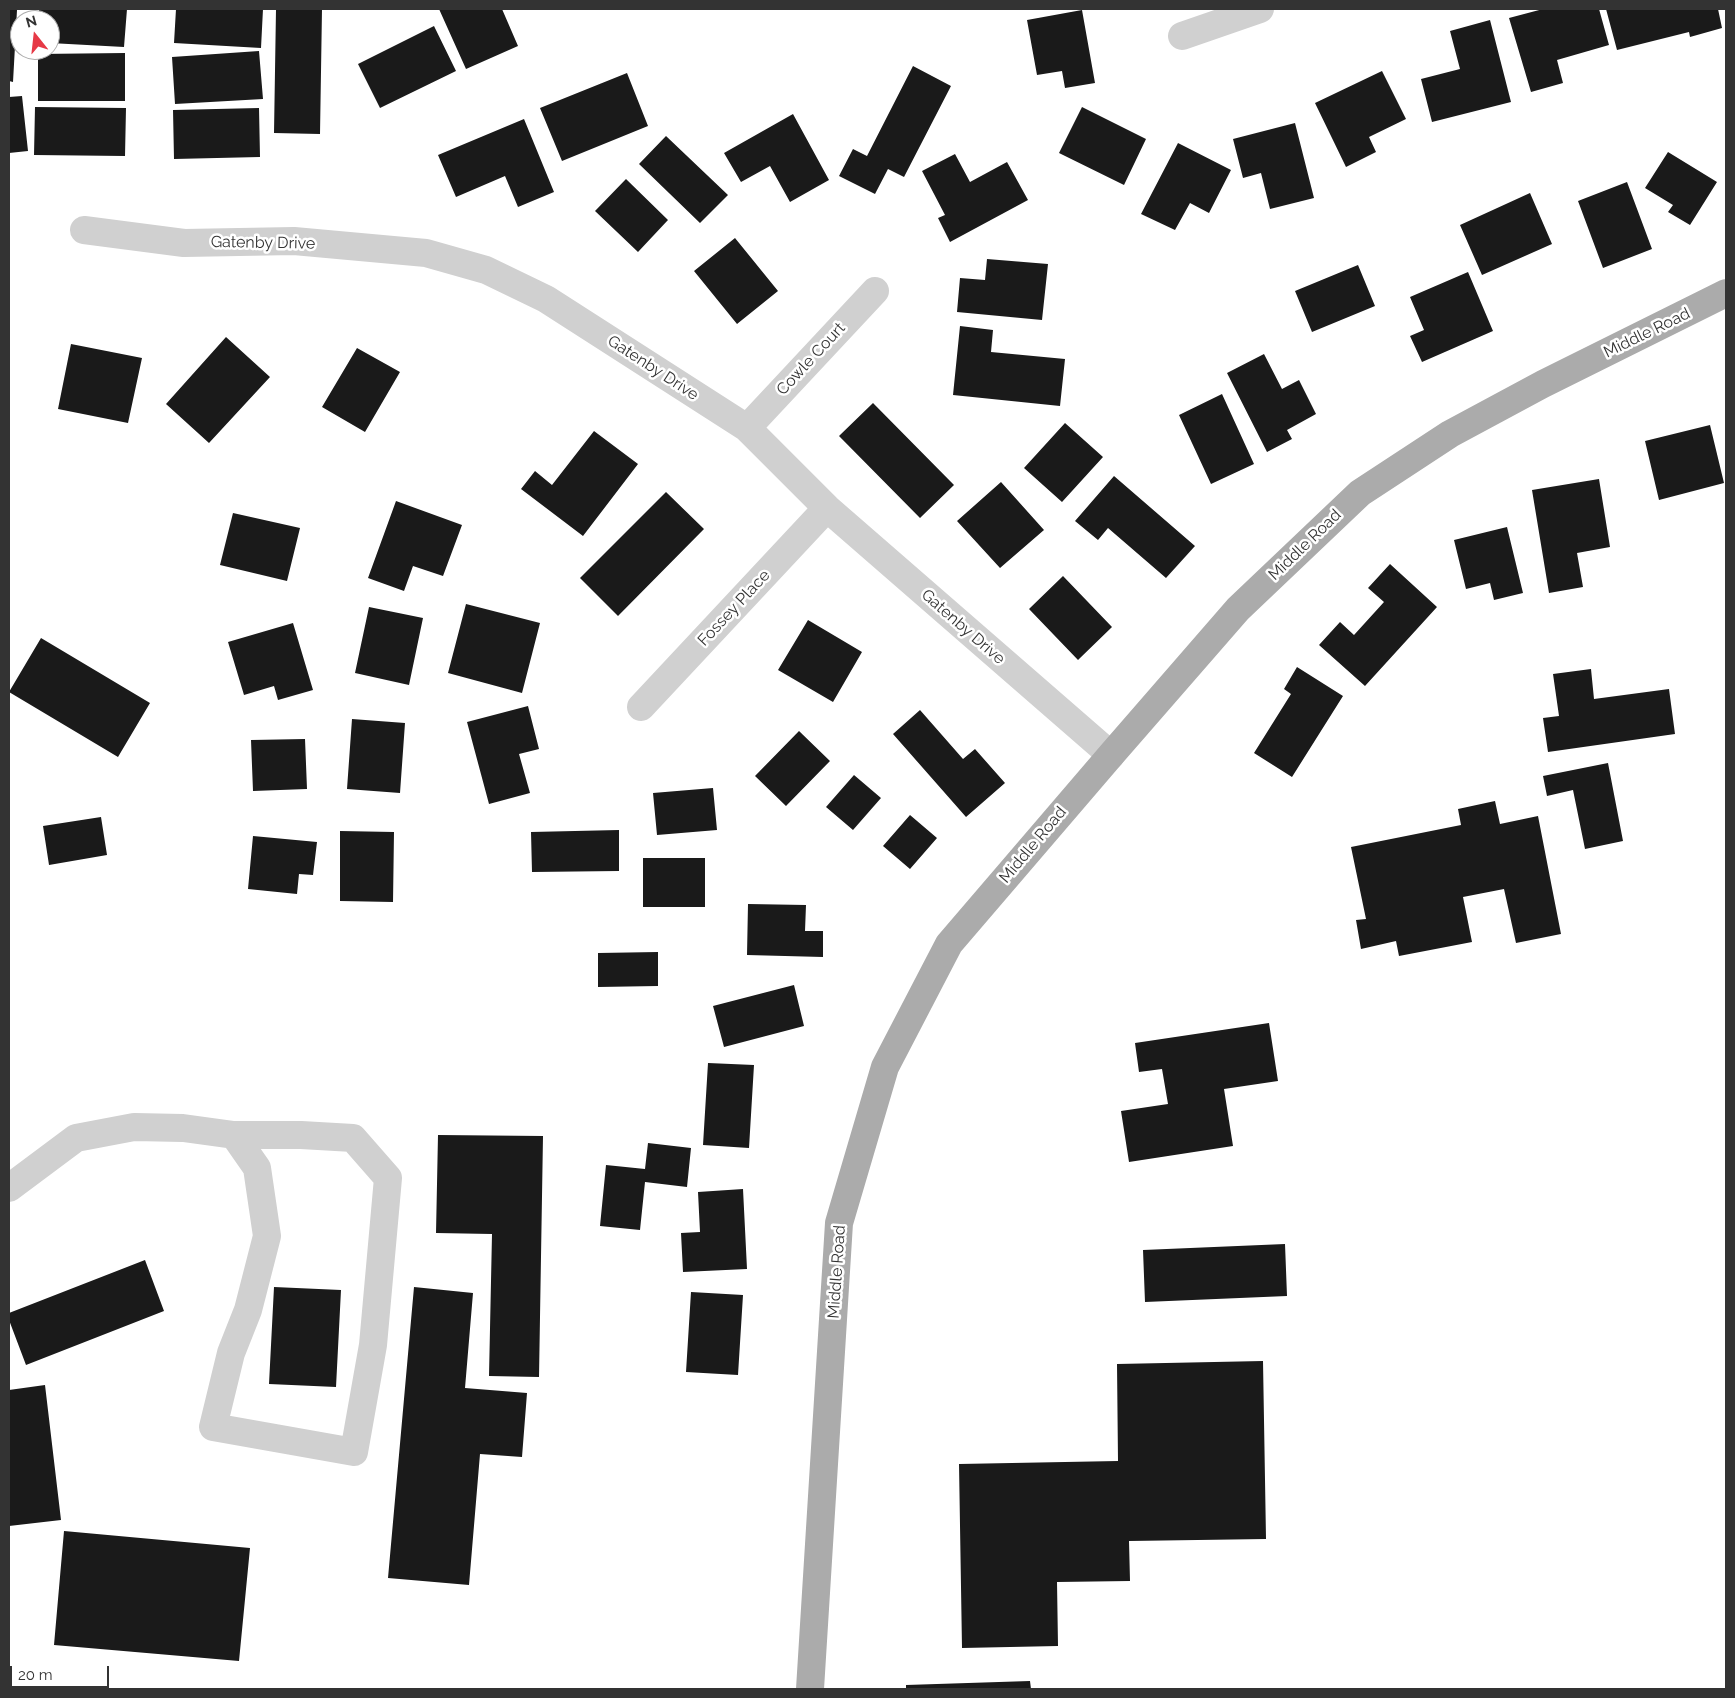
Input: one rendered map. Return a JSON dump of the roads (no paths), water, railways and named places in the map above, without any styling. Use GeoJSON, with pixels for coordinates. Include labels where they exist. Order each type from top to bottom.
{"type":"FeatureCollection","features":[{"type":"Feature","properties":{"kind":"main road","name":"Middle Road"},"geometry":{"type":"LineString","coordinates":[[810,1689],[839,1223],[885,1068],[949,944],[1238,610],[1360,493],[1450,434],[1543,384],[1726,294]]}},
{"type":"Feature","properties":{"kind":"street"},"geometry":{"type":"LineString","coordinates":[[1182,36],[1260,9]]}},
{"type":"Feature","properties":{"kind":"street","name":"Gatenby Drive"},"geometry":{"type":"LineString","coordinates":[[84,230],[184,243],[294,241],[426,253],[486,270],[546,299],[746,428],[827,508],[1111,755]]}},
{"type":"Feature","properties":{"kind":"street","name":"Cowle Court"},"geometry":{"type":"LineString","coordinates":[[746,428],[875,291]]}},
{"type":"Feature","properties":{"kind":"street","name":"Fossey Place"},"geometry":{"type":"LineString","coordinates":[[641,707],[827,508]]}},
{"type":"Feature","properties":{"kind":"street"},"geometry":{"type":"LineString","coordinates":[[9,1188],[76,1138],[134,1127],[183,1128],[234,1136],[301,1135],[353,1138],[388,1178],[373,1345],[354,1452],[213,1427],[231,1354],[248,1310],[266,1236],[258,1168],[234,1136]]}}]}
